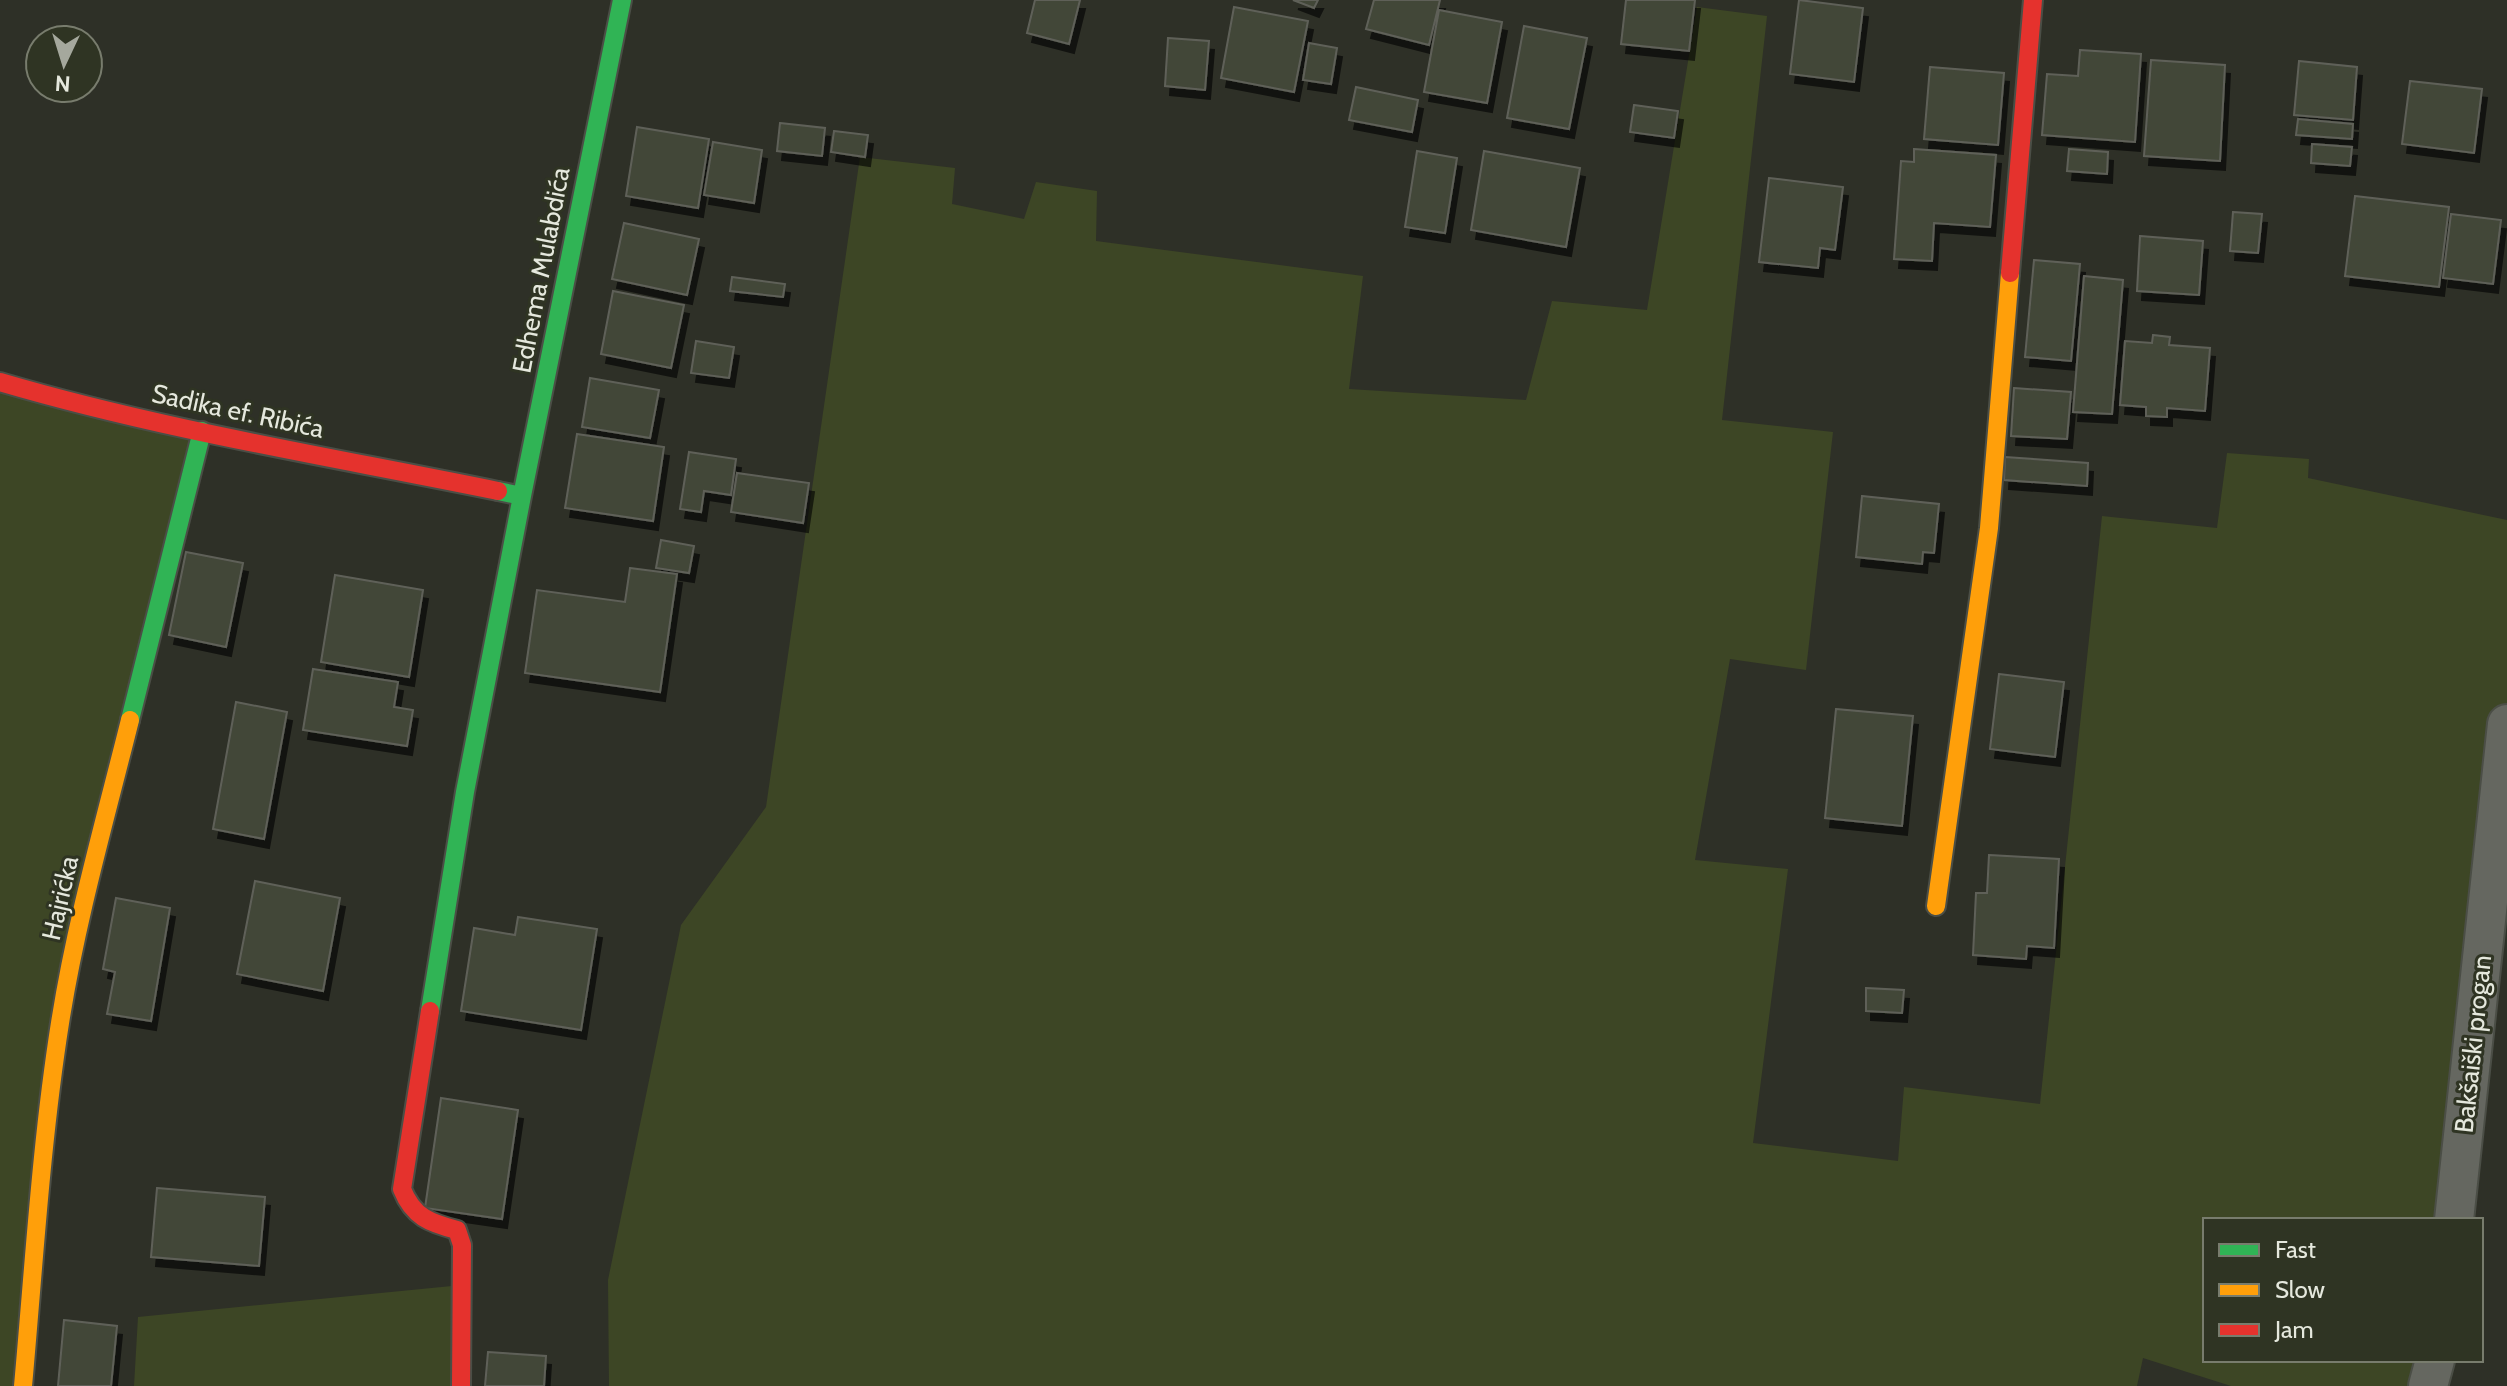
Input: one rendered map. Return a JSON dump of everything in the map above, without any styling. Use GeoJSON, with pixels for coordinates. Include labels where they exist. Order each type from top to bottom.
{"type":"FeatureCollection","features":[{"type":"Feature","properties":{"kind":"street","name":"Edhema Mulabdića"},"geometry":{"type":"LineString","coordinates":[[461,1386],[462,1245],[457,1230],[417,1217],[407,1206],[402,1189],[465,792],[622,0]]}},
{"type":"Feature","properties":{"kind":"street"},"geometry":{"type":"LineString","coordinates":[[1936,906],[1989,528],[2033,0]]}},
{"type":"Feature","properties":{"kind":"street","name":"Sadika ef. Ribića"},"geometry":{"type":"LineString","coordinates":[[0,382],[61,400],[202,431],[522,496]]}},
{"type":"Feature","properties":{"kind":"street","name":"Hajrićka"},"geometry":{"type":"LineString","coordinates":[[23,1386],[43,1158],[60,1022],[84,905],[202,431]]}},
{"type":"Feature","properties":{"kind":"street","name":"Bakšaiški progan"},"geometry":{"type":"LineString","coordinates":[[2454,1218],[2498,911],[2507,724]]}},
{"type":"Feature","properties":{"kind":"street"},"geometry":{"type":"LineString","coordinates":[[2428,1386],[2434,1362]]}},
{"type":"Feature","properties":{"kind":"green space"},"geometry":{"type":"Polygon","coordinates":[[[1697,7],[1767,16],[1722,420],[1833,432],[1806,670],[1730,659],[1695,860],[1788,869],[1753,1143],[1898,1161],[1904,1087],[2040,1104],[2102,516],[2217,528],[2227,453],[2309,459],[2308,478],[2507,520],[2507,724],[2454,1218],[2203,1218],[2203,1362],[2434,1362],[2428,1386],[2231,1386],[2143,1358],[2137,1386],[609,1386],[608,1280],[681,925],[766,807],[860,157],[955,168],[952,204],[1024,219],[1036,182],[1097,191],[1096,241],[1363,276],[1349,389],[1526,400],[1552,301],[1647,310],[1697,7]]]}},
{"type":"Feature","properties":{"kind":"green space"},"geometry":{"type":"Polygon","coordinates":[[[0,382],[202,431],[84,905],[23,1386],[0,1386],[0,382]]]}},
{"type":"Feature","properties":{"kind":"green space"},"geometry":{"type":"Polygon","coordinates":[[[462,1285],[461,1386],[134,1386],[138,1317],[462,1285]]]}},
{"type":"Feature","properties":{"kind":"building"},"geometry":{"type":"Polygon","coordinates":[[[1035,0],[1080,0],[1069,44],[1027,33],[1035,0]]]}},
{"type":"Feature","properties":{"kind":"building"},"geometry":{"type":"Polygon","coordinates":[[[1293,0],[1318,0],[1314,8],[1293,0]]]}},
{"type":"Feature","properties":{"kind":"building"},"geometry":{"type":"Polygon","coordinates":[[[1374,0],[1440,0],[1429,45],[1366,29],[1374,0]]]}},
{"type":"Feature","properties":{"kind":"building"},"geometry":{"type":"Polygon","coordinates":[[[1626,0],[1695,0],[1689,51],[1621,44],[1626,0]]]}},
{"type":"Feature","properties":{"kind":"building"},"geometry":{"type":"Polygon","coordinates":[[[1799,0],[1863,8],[1854,82],[1790,74],[1799,0]]]}},
{"type":"Feature","properties":{"kind":"building"},"geometry":{"type":"Polygon","coordinates":[[[1234,7],[1308,21],[1294,92],[1221,78],[1234,7]]]}},
{"type":"Feature","properties":{"kind":"building"},"geometry":{"type":"Polygon","coordinates":[[[1439,10],[1502,22],[1487,103],[1424,92],[1439,10]]]}},
{"type":"Feature","properties":{"kind":"building"},"geometry":{"type":"Polygon","coordinates":[[[1524,26],[1587,38],[1569,129],[1507,118],[1524,26]]]}},
{"type":"Feature","properties":{"kind":"building"},"geometry":{"type":"Polygon","coordinates":[[[1168,38],[1209,41],[1205,90],[1165,86],[1168,38]]]}},
{"type":"Feature","properties":{"kind":"building"},"geometry":{"type":"Polygon","coordinates":[[[1309,43],[1337,48],[1331,84],[1303,80],[1309,43]]]}},
{"type":"Feature","properties":{"kind":"building"},"geometry":{"type":"Polygon","coordinates":[[[2080,50],[2141,54],[2135,142],[2042,135],[2047,74],[2078,76],[2080,50]]]}},
{"type":"Feature","properties":{"kind":"building"},"geometry":{"type":"Polygon","coordinates":[[[2151,60],[2225,65],[2220,161],[2144,156],[2151,60]]]}},
{"type":"Feature","properties":{"kind":"building"},"geometry":{"type":"Polygon","coordinates":[[[2299,61],[2357,67],[2353,120],[2294,115],[2299,61]]]}},
{"type":"Feature","properties":{"kind":"building"},"geometry":{"type":"Polygon","coordinates":[[[1930,67],[2004,73],[1998,145],[1924,139],[1930,67]]]}},
{"type":"Feature","properties":{"kind":"building"},"geometry":{"type":"Polygon","coordinates":[[[2410,81],[2482,89],[2474,153],[2402,144],[2410,81]]]}},
{"type":"Feature","properties":{"kind":"building"},"geometry":{"type":"Polygon","coordinates":[[[1356,87],[1418,100],[1412,132],[1349,120],[1356,87]]]}},
{"type":"Feature","properties":{"kind":"building"},"geometry":{"type":"Polygon","coordinates":[[[1634,105],[1678,111],[1674,138],[1630,132],[1634,105]]]}},
{"type":"Feature","properties":{"kind":"building"},"geometry":{"type":"Polygon","coordinates":[[[2298,119],[2353,124],[2352,139],[2296,135],[2298,119]]]}},
{"type":"Feature","properties":{"kind":"building"},"geometry":{"type":"Polygon","coordinates":[[[780,123],[825,128],[822,156],[777,151],[780,123]]]}},
{"type":"Feature","properties":{"kind":"building"},"geometry":{"type":"Polygon","coordinates":[[[637,127],[709,139],[698,208],[626,196],[637,127]]]}},
{"type":"Feature","properties":{"kind":"building"},"geometry":{"type":"Polygon","coordinates":[[[834,131],[868,135],[865,157],[831,152],[834,131]]]}},
{"type":"Feature","properties":{"kind":"building"},"geometry":{"type":"Polygon","coordinates":[[[713,142],[762,150],[754,203],[704,195],[713,142]]]}},
{"type":"Feature","properties":{"kind":"building"},"geometry":{"type":"Polygon","coordinates":[[[2312,144],[2352,147],[2350,166],[2311,163],[2312,144]]]}},
{"type":"Feature","properties":{"kind":"building"},"geometry":{"type":"Polygon","coordinates":[[[1914,149],[1996,155],[1990,227],[1934,223],[1932,261],[1894,259],[1901,161],[1914,162],[1914,149]]]}},
{"type":"Feature","properties":{"kind":"building"},"geometry":{"type":"Polygon","coordinates":[[[2069,149],[2108,152],[2107,174],[2067,171],[2069,149]]]}},
{"type":"Feature","properties":{"kind":"building"},"geometry":{"type":"Polygon","coordinates":[[[1417,151],[1457,158],[1445,233],[1405,227],[1417,151]]]}},
{"type":"Feature","properties":{"kind":"building"},"geometry":{"type":"Polygon","coordinates":[[[1484,151],[1580,168],[1566,247],[1471,230],[1484,151]]]}},
{"type":"Feature","properties":{"kind":"building"},"geometry":{"type":"Polygon","coordinates":[[[1769,178],[1843,187],[1835,250],[1820,248],[1818,268],[1759,262],[1769,178]]]}},
{"type":"Feature","properties":{"kind":"building"},"geometry":{"type":"Polygon","coordinates":[[[2355,196],[2449,207],[2439,287],[2345,276],[2355,196]]]}},
{"type":"Feature","properties":{"kind":"building"},"geometry":{"type":"Polygon","coordinates":[[[2233,212],[2262,214],[2258,253],[2230,251],[2233,212]]]}},
{"type":"Feature","properties":{"kind":"building"},"geometry":{"type":"Polygon","coordinates":[[[2451,214],[2501,220],[2493,284],[2443,278],[2451,214]]]}},
{"type":"Feature","properties":{"kind":"building"},"geometry":{"type":"Polygon","coordinates":[[[624,223],[699,239],[687,295],[612,279],[624,223]]]}},
{"type":"Feature","properties":{"kind":"building"},"geometry":{"type":"Polygon","coordinates":[[[2140,236],[2203,241],[2199,295],[2137,291],[2140,236]]]}},
{"type":"Feature","properties":{"kind":"building"},"geometry":{"type":"Polygon","coordinates":[[[2034,260],[2080,264],[2071,361],[2025,357],[2034,260]]]}},
{"type":"Feature","properties":{"kind":"building"},"geometry":{"type":"Polygon","coordinates":[[[2084,276],[2123,280],[2112,414],[2073,412],[2084,276]]]}},
{"type":"Feature","properties":{"kind":"building"},"geometry":{"type":"Polygon","coordinates":[[[732,277],[785,284],[783,297],[730,291],[732,277]]]}},
{"type":"Feature","properties":{"kind":"building"},"geometry":{"type":"Polygon","coordinates":[[[613,291],[684,305],[671,368],[601,354],[613,291]]]}},
{"type":"Feature","properties":{"kind":"building"},"geometry":{"type":"Polygon","coordinates":[[[2153,335],[2170,337],[2169,345],[2210,348],[2205,411],[2167,408],[2167,417],[2146,416],[2146,407],[2120,405],[2125,341],[2152,343],[2153,335]]]}},
{"type":"Feature","properties":{"kind":"building"},"geometry":{"type":"Polygon","coordinates":[[[696,341],[734,347],[729,378],[691,373],[696,341]]]}},
{"type":"Feature","properties":{"kind":"building"},"geometry":{"type":"Polygon","coordinates":[[[590,378],[659,390],[650,438],[582,427],[590,378]]]}},
{"type":"Feature","properties":{"kind":"building"},"geometry":{"type":"Polygon","coordinates":[[[2014,388],[2071,392],[2067,439],[2011,436],[2014,388]]]}},
{"type":"Feature","properties":{"kind":"building"},"geometry":{"type":"Polygon","coordinates":[[[577,434],[664,447],[653,521],[565,508],[577,434]]]}},
{"type":"Feature","properties":{"kind":"building"},"geometry":{"type":"Polygon","coordinates":[[[689,452],[736,459],[731,495],[704,491],[701,512],[680,509],[689,452]]]}},
{"type":"Feature","properties":{"kind":"building"},"geometry":{"type":"Polygon","coordinates":[[[2005,457],[2088,463],[2087,486],[2004,480],[2005,457]]]}},
{"type":"Feature","properties":{"kind":"building"},"geometry":{"type":"Polygon","coordinates":[[[737,473],[809,483],[803,523],[731,512],[737,473]]]}},
{"type":"Feature","properties":{"kind":"building"},"geometry":{"type":"Polygon","coordinates":[[[1862,496],[1939,504],[1934,553],[1923,552],[1922,564],[1856,557],[1862,496]]]}},
{"type":"Feature","properties":{"kind":"building"},"geometry":{"type":"Polygon","coordinates":[[[661,540],[694,546],[689,573],[656,568],[661,540]]]}},
{"type":"Feature","properties":{"kind":"building"},"geometry":{"type":"Polygon","coordinates":[[[186,552],[243,563],[226,647],[169,635],[186,552]]]}},
{"type":"Feature","properties":{"kind":"building"},"geometry":{"type":"Polygon","coordinates":[[[630,568],[677,574],[660,692],[525,673],[537,590],[625,602],[630,568]]]}},
{"type":"Feature","properties":{"kind":"building"},"geometry":{"type":"Polygon","coordinates":[[[335,575],[423,590],[409,677],[321,662],[335,575]]]}},
{"type":"Feature","properties":{"kind":"building"},"geometry":{"type":"Polygon","coordinates":[[[313,669],[398,682],[394,707],[413,710],[407,746],[303,730],[313,669]]]}},
{"type":"Feature","properties":{"kind":"building"},"geometry":{"type":"Polygon","coordinates":[[[1999,674],[2064,682],[2055,757],[1990,749],[1999,674]]]}},
{"type":"Feature","properties":{"kind":"building"},"geometry":{"type":"Polygon","coordinates":[[[236,702],[287,712],[264,839],[213,829],[236,702]]]}},
{"type":"Feature","properties":{"kind":"building"},"geometry":{"type":"Polygon","coordinates":[[[1836,709],[1913,716],[1902,826],[1825,818],[1836,709]]]}},
{"type":"Feature","properties":{"kind":"building"},"geometry":{"type":"Polygon","coordinates":[[[1989,855],[2059,859],[2054,948],[2027,946],[2026,959],[1973,955],[1976,893],[1987,893],[1989,855]]]}},
{"type":"Feature","properties":{"kind":"building"},"geometry":{"type":"Polygon","coordinates":[[[255,881],[340,898],[323,991],[237,974],[255,881]]]}},
{"type":"Feature","properties":{"kind":"building"},"geometry":{"type":"Polygon","coordinates":[[[116,898],[170,908],[151,1021],[107,1014],[115,972],[103,969],[116,898]]]}},
{"type":"Feature","properties":{"kind":"building"},"geometry":{"type":"Polygon","coordinates":[[[518,917],[597,929],[581,1030],[461,1011],[474,928],[515,935],[518,917]]]}},
{"type":"Feature","properties":{"kind":"building"},"geometry":{"type":"Polygon","coordinates":[[[1866,988],[1904,990],[1902,1013],[1866,1011],[1866,988]]]}},
{"type":"Feature","properties":{"kind":"building"},"geometry":{"type":"Polygon","coordinates":[[[441,1098],[518,1110],[502,1219],[425,1208],[441,1098]]]}},
{"type":"Feature","properties":{"kind":"building"},"geometry":{"type":"Polygon","coordinates":[[[157,1188],[265,1197],[259,1266],[151,1257],[157,1188]]]}},
{"type":"Feature","properties":{"kind":"building"},"geometry":{"type":"Polygon","coordinates":[[[64,1320],[117,1326],[111,1386],[58,1386],[64,1320]]]}},
{"type":"Feature","properties":{"kind":"building"},"geometry":{"type":"Polygon","coordinates":[[[488,1352],[546,1356],[544,1386],[485,1386],[488,1352]]]}},
{"type":"Feature","properties":{"kind":"traffic: fast"},"geometry":{"type":"LineString","coordinates":[[498,491],[522,496],[622,0]]}},
{"type":"Feature","properties":{"kind":"traffic: fast"},"geometry":{"type":"LineString","coordinates":[[130,720],[202,431]]}},
{"type":"Feature","properties":{"kind":"traffic: fast"},"geometry":{"type":"LineString","coordinates":[[430,1011],[465,792],[522,496]]}},
{"type":"Feature","properties":{"kind":"traffic: slow"},"geometry":{"type":"LineString","coordinates":[[1936,906],[1989,528],[2010,273]]}},
{"type":"Feature","properties":{"kind":"traffic: slow"},"geometry":{"type":"LineString","coordinates":[[23,1386],[43,1159],[60,1023],[83,909],[130,720]]}},
{"type":"Feature","properties":{"kind":"traffic: jam"},"geometry":{"type":"LineString","coordinates":[[2010,273],[2033,0]]}},
{"type":"Feature","properties":{"kind":"traffic: jam"},"geometry":{"type":"LineString","coordinates":[[0,382],[185,429],[498,491]]}},
{"type":"Feature","properties":{"kind":"traffic: jam"},"geometry":{"type":"LineString","coordinates":[[430,1011],[402,1189],[417,1212],[439,1225],[457,1230],[462,1245],[461,1386]]}}]}
